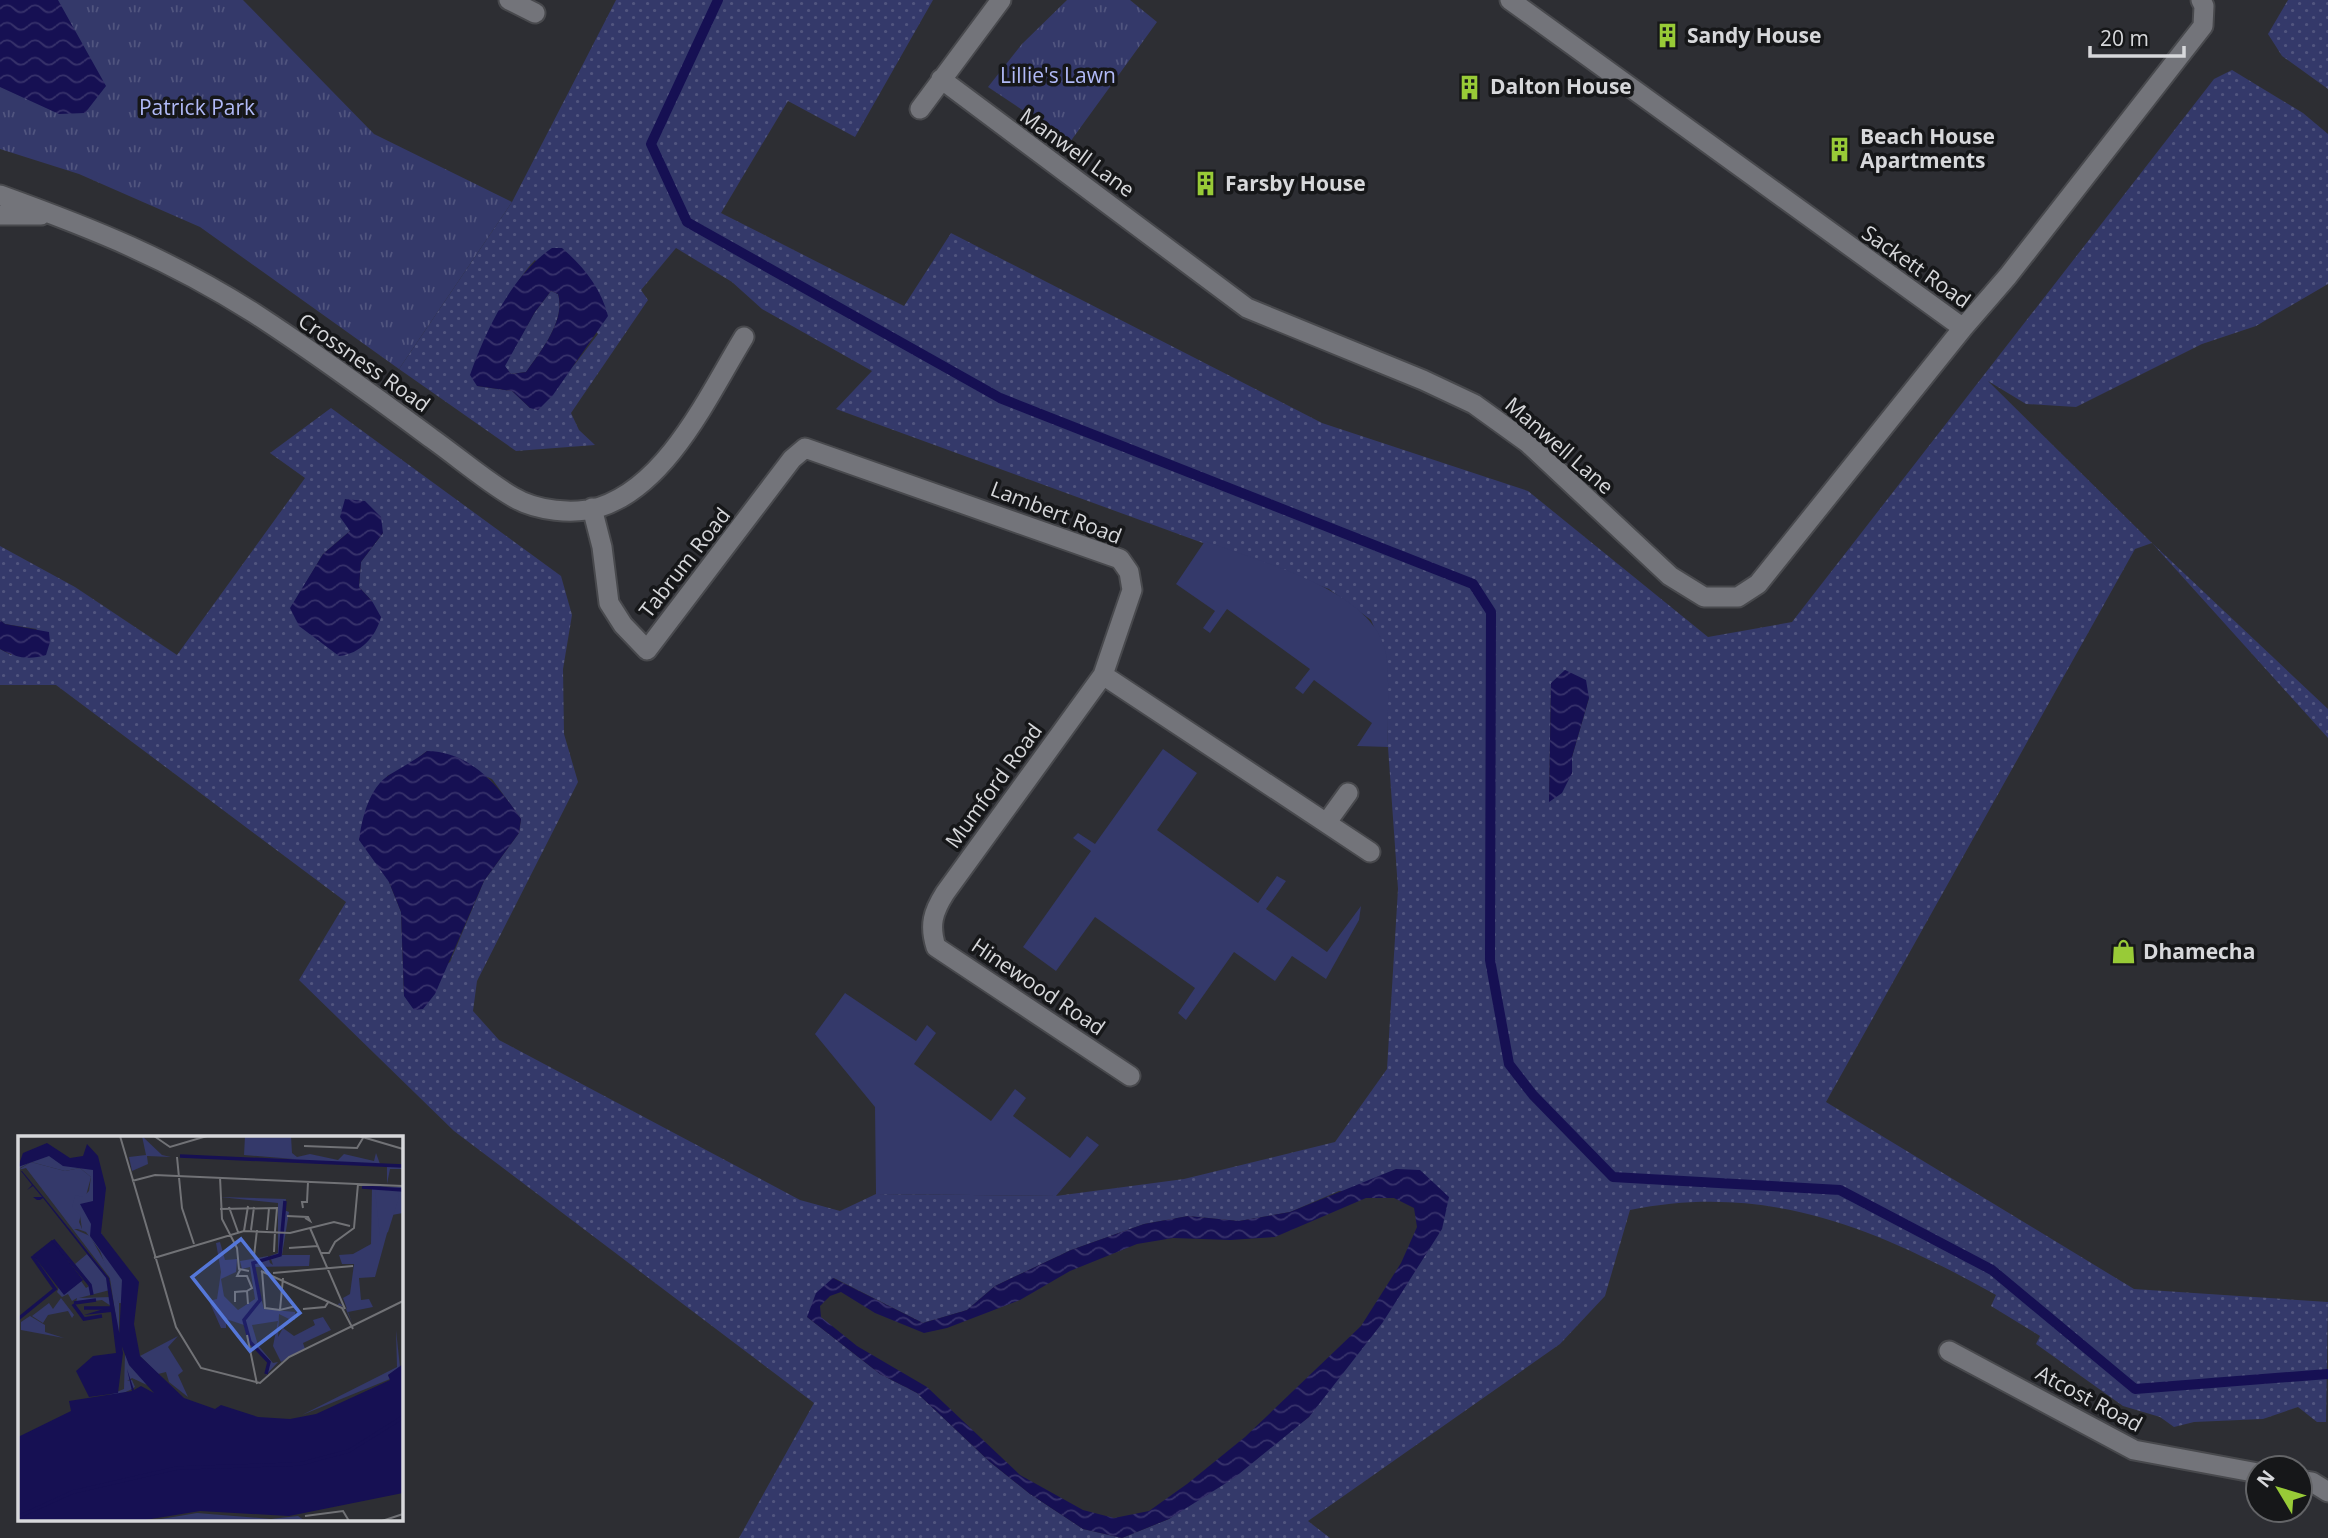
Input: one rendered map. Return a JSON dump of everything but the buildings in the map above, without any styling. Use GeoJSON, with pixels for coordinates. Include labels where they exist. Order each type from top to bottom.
{"type":"FeatureCollection","features":[{"type":"Feature","properties":{"kind":"street"},"geometry":{"type":"LineString","coordinates":[[509,0],[535,13]]}},
{"type":"Feature","properties":{"kind":"street"},"geometry":{"type":"LineString","coordinates":[[920,109],[1000,0]]}},
{"type":"Feature","properties":{"kind":"street","name":"Sackett Road"},"geometry":{"type":"LineString","coordinates":[[1510,0],[1963,328],[2008,276],[2203,26],[2204,6],[2201,0]]}},
{"type":"Feature","properties":{"kind":"street","name":"Manwell Lane"},"geometry":{"type":"LineString","coordinates":[[941,79],[1247,308],[1423,380],[1474,404],[1528,443],[1670,576],[1704,597],[1738,597],[1758,584],[1963,328]]}},
{"type":"Feature","properties":{"kind":"street","name":"Crossness Road"},"geometry":{"type":"LineString","coordinates":[[0,195],[108,234],[208,285],[384,404],[514,498],[539,508],[592,508],[626,496],[649,478],[683,436],[744,337]]}},
{"type":"Feature","properties":{"kind":"street"},"geometry":{"type":"LineString","coordinates":[[0,215],[56,215]]}},
{"type":"Feature","properties":{"kind":"street","name":"Tabrum Road"},"geometry":{"type":"LineString","coordinates":[[592,508],[602,547],[609,603],[622,625],[647,650],[792,459],[805,448]]}},
{"type":"Feature","properties":{"kind":"street","name":"Lambert Road"},"geometry":{"type":"LineString","coordinates":[[805,448],[1120,559],[1129,572],[1132,590],[1103,675]]}},
{"type":"Feature","properties":{"kind":"street"},"geometry":{"type":"LineString","coordinates":[[1103,675],[1370,852]]}},
{"type":"Feature","properties":{"kind":"street","name":"Mumford Road"},"geometry":{"type":"LineString","coordinates":[[930,929],[936,908],[945,893],[1103,675]]}},
{"type":"Feature","properties":{"kind":"street"},"geometry":{"type":"LineString","coordinates":[[1327,822],[1348,793]]}},
{"type":"Feature","properties":{"kind":"street","name":"Hinewood Road"},"geometry":{"type":"LineString","coordinates":[[930,929],[936,947],[1129,1076]]}},
{"type":"Feature","properties":{"kind":"street","name":"Atcost Road"},"geometry":{"type":"LineString","coordinates":[[1949,1351],[2134,1450],[2244,1470]]}},
{"type":"Feature","properties":{"kind":"green space","name":"Patrick Park"},"geometry":{"type":"Polygon","coordinates":[[[0,0],[243,0],[374,134],[512,202],[399,369],[200,227],[79,174],[0,149],[0,0]]]}},
{"type":"Feature","properties":{"kind":"green space"},"geometry":{"type":"Polygon","coordinates":[[[616,0],[933,0],[855,137],[788,101],[721,213],[904,306],[951,233],[1322,423],[1528,491],[1708,637],[1792,622],[2214,79],[2232,70],[2303,113],[2328,134],[2328,284],[2256,326],[2202,344],[2076,407],[2026,404],[1988,381],[2152,543],[2135,549],[1826,1102],[2134,1289],[2328,1302],[2326,1422],[2317,1422],[2298,1407],[2263,1419],[2194,1422],[2174,1427],[2160,1417],[2123,1406],[2036,1344],[2040,1336],[1991,1306],[1996,1295],[1908,1250],[1820,1217],[1775,1207],[1729,1202],[1681,1203],[1630,1210],[1605,1296],[1560,1344],[1308,1521],[1330,1538],[1122,1538],[739,1538],[814,1403],[454,1131],[299,980],[346,902],[56,685],[0,685],[0,649],[11,655],[37,629],[5,624],[0,620],[0,546],[75,587],[177,655],[305,478],[270,453],[331,408],[561,576],[572,615],[563,669],[564,734],[578,782],[477,981],[473,1011],[499,1040],[800,1200],[840,1211],[876,1194],[1056,1196],[1184,1179],[1335,1142],[1387,1069],[1398,889],[1388,747],[1385,653],[1371,620],[1329,589],[836,409],[872,371],[762,309],[732,282],[676,248],[641,290],[648,300],[571,413],[579,430],[595,445],[516,451],[399,369],[512,202],[616,0]],[[535,260],[499,319],[477,386],[512,391],[530,408],[575,364],[598,334],[535,260]],[[350,531],[323,554],[291,608],[372,601],[359,587],[361,562],[383,533],[350,531]],[[1551,683],[1549,801],[1572,773],[1572,757],[1589,698],[1551,683]],[[427,751],[403,769],[387,776],[389,882],[401,912],[404,996],[450,962],[484,881],[519,833],[521,819],[492,779],[427,751]],[[1339,1191],[1290,1212],[1239,1221],[1188,1216],[1144,1224],[1071,1250],[995,1286],[967,1310],[923,1323],[834,1278],[807,1317],[880,1374],[917,1393],[990,1462],[1030,1494],[1083,1529],[1122,1538],[1169,1519],[1309,1417],[1449,1197],[1339,1191]]]}},
{"type":"Feature","properties":{"kind":"green space","name":"Lillie's Lawn"},"geometry":{"type":"Polygon","coordinates":[[[1067,0],[1130,0],[1157,22],[1070,142],[988,87],[1022,44],[1067,0]]]}},
{"type":"Feature","properties":{"kind":"green space"},"geometry":{"type":"Polygon","coordinates":[[[2288,0],[2328,0],[2328,89],[2282,56],[2268,34],[2288,0]]]}},
{"type":"Feature","properties":{"kind":"green space"},"geometry":{"type":"Polygon","coordinates":[[[551,291],[558,294],[560,304],[551,335],[526,372],[511,374],[504,366],[535,312],[551,291]]]}},
{"type":"Feature","properties":{"kind":"green space"},"geometry":{"type":"Polygon","coordinates":[[[1205,541],[1311,581],[1338,595],[1361,612],[1377,631],[1386,654],[1388,747],[1357,746],[1372,723],[1314,680],[1303,694],[1295,688],[1310,669],[1227,609],[1210,633],[1203,628],[1215,611],[1176,584],[1205,541]]]}},
{"type":"Feature","properties":{"kind":"green space"},"geometry":{"type":"Polygon","coordinates":[[[2152,543],[2328,709],[2328,738],[2152,543]]]}},
{"type":"Feature","properties":{"kind":"green space"},"geometry":{"type":"Polygon","coordinates":[[[1163,749],[1197,773],[1157,830],[1258,903],[1277,876],[1286,881],[1266,909],[1327,952],[1361,906],[1359,920],[1326,979],[1292,956],[1275,981],[1234,952],[1186,1020],[1178,1013],[1195,988],[1095,917],[1056,971],[1023,947],[1091,851],[1073,838],[1078,833],[1095,844],[1163,749]]]}},
{"type":"Feature","properties":{"kind":"green space"},"geometry":{"type":"Polygon","coordinates":[[[845,993],[916,1041],[927,1025],[936,1033],[914,1064],[991,1121],[1015,1089],[1026,1098],[1013,1116],[1070,1158],[1087,1136],[1099,1145],[1056,1196],[876,1194],[875,1107],[815,1034],[845,993]]]}},
{"type":"Feature","properties":{"kind":"water"},"geometry":{"type":"Polygon","coordinates":[[[0,0],[58,0],[106,86],[85,113],[59,114],[0,87],[0,0]]]}},
{"type":"Feature","properties":{"kind":"water"},"geometry":{"type":"Polygon","coordinates":[[[552,248],[562,248],[591,279],[608,316],[553,395],[538,410],[530,408],[512,391],[477,386],[470,375],[492,322],[513,288],[538,259],[552,248]],[[551,291],[535,312],[505,366],[511,374],[526,372],[551,335],[560,304],[558,294],[551,291]]]}},
{"type":"Feature","properties":{"kind":"water"},"geometry":{"type":"Polygon","coordinates":[[[345,499],[365,501],[381,517],[383,533],[361,562],[359,587],[372,601],[381,617],[366,643],[354,652],[339,656],[299,626],[290,608],[323,554],[350,531],[340,517],[345,499]]]}},
{"type":"Feature","properties":{"kind":"water"},"geometry":{"type":"Polygon","coordinates":[[[0,620],[5,624],[49,632],[50,642],[46,655],[23,657],[0,649],[0,620]]]}},
{"type":"Feature","properties":{"kind":"water"},"geometry":{"type":"Polygon","coordinates":[[[1565,670],[1586,680],[1589,698],[1572,757],[1572,773],[1562,793],[1549,802],[1551,683],[1565,670]]]}},
{"type":"Feature","properties":{"kind":"water"},"geometry":{"type":"Polygon","coordinates":[[[427,751],[457,757],[470,764],[493,783],[521,819],[519,833],[484,881],[435,994],[423,1009],[414,1010],[404,996],[401,912],[389,882],[359,840],[365,813],[376,788],[389,775],[427,751]]]}},
{"type":"Feature","properties":{"kind":"water"},"geometry":{"type":"Polygon","coordinates":[[[1396,1169],[1420,1170],[1449,1197],[1442,1229],[1383,1322],[1309,1417],[1234,1478],[1169,1519],[1122,1538],[1083,1529],[1030,1494],[990,1462],[917,1393],[880,1374],[807,1317],[816,1293],[833,1278],[923,1323],[967,1310],[995,1286],[1071,1250],[1144,1224],[1188,1216],[1239,1221],[1290,1212],[1396,1169]],[[1366,1198],[1275,1237],[1230,1240],[1173,1238],[1137,1244],[1070,1271],[1020,1300],[947,1328],[924,1333],[875,1313],[841,1292],[830,1296],[820,1306],[821,1317],[857,1346],[927,1387],[1020,1475],[1083,1510],[1114,1518],[1149,1511],[1245,1437],[1361,1326],[1401,1263],[1417,1227],[1414,1208],[1394,1198],[1366,1198]]]}},
{"type":"Feature","properties":{"kind":"waterway"},"geometry":{"type":"LineString","coordinates":[[718,0],[651,144],[687,222],[1000,398],[1473,584],[1491,612],[1490,960],[1509,1064],[1533,1095],[1613,1177],[1840,1190],[1992,1270],[2135,1389],[2328,1374]]}},
{"type":"Feature","properties":{"kind":"place","name":"Sandy House"},"geometry":{"type":"Point","coordinates":[1667,36]}},
{"type":"Feature","properties":{"kind":"place","name":"Dalton House"},"geometry":{"type":"Point","coordinates":[1470,87]}},
{"type":"Feature","properties":{"kind":"place","name":"Beach House Apartments"},"geometry":{"type":"Point","coordinates":[1840,149]}},
{"type":"Feature","properties":{"kind":"place","name":"Farsby House"},"geometry":{"type":"Point","coordinates":[1205,184]}},
{"type":"Feature","properties":{"kind":"place","name":"Dhamecha"},"geometry":{"type":"Point","coordinates":[2123,952]}}]}
